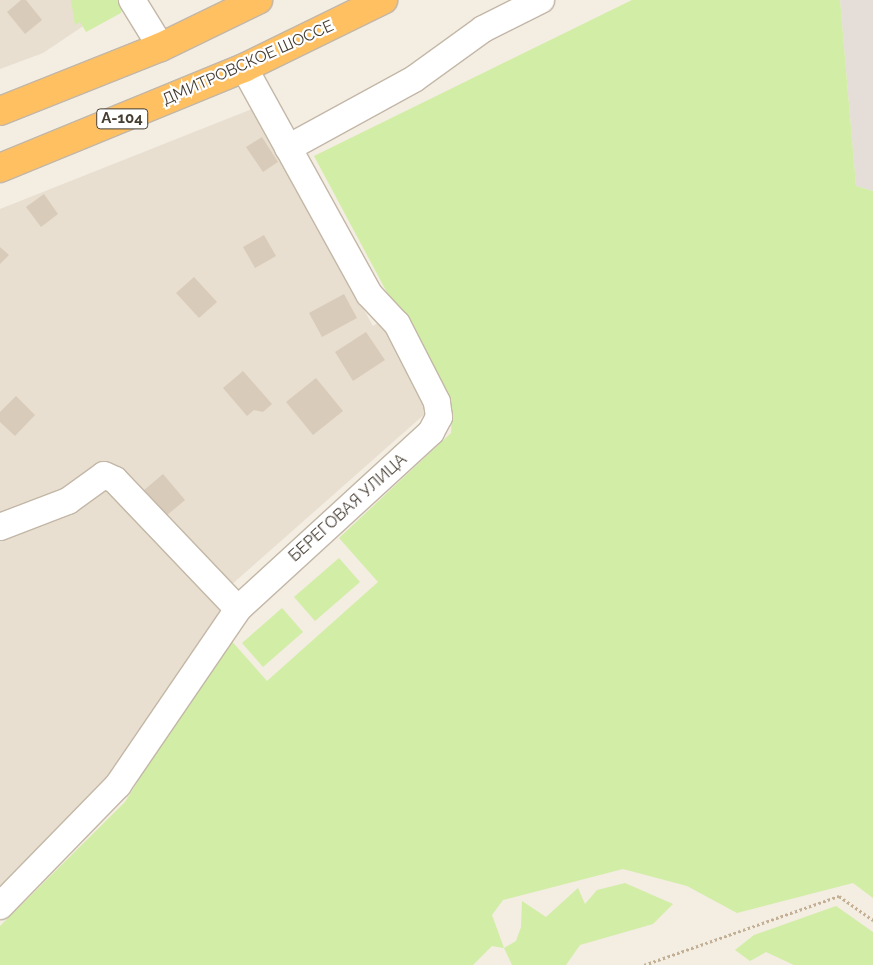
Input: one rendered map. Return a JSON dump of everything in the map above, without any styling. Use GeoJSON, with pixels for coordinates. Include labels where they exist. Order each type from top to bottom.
{"type":"FeatureCollection","features":[{"type":"Feature","properties":{"kind":"highway"},"geometry":{"type":"LineString","coordinates":[[0,111],[161,47],[258,0]]}},
{"type":"Feature","properties":{"kind":"highway","name":"ДМИТРОВСКОЕ ШОССЕ"},"geometry":{"type":"LineString","coordinates":[[0,168],[244,68],[383,0]]}},
{"type":"Feature","properties":{"kind":"street"},"geometry":{"type":"LineString","coordinates":[[132,0],[161,47]]}},
{"type":"Feature","properties":{"kind":"street"},"geometry":{"type":"LineString","coordinates":[[288,148],[414,79],[483,29],[541,0]]}},
{"type":"Feature","properties":{"kind":"street","name":"БЕРЕГОВАЯ УЛИЦА"},"geometry":{"type":"LineString","coordinates":[[0,906],[118,785],[238,609],[431,432],[439,417],[437,402],[397,324],[369,294],[244,68]]}},
{"type":"Feature","properties":{"kind":"street"},"geometry":{"type":"LineString","coordinates":[[0,527],[68,501],[104,475],[115,480],[238,609]]}},
{"type":"Feature","properties":{"kind":"path"},"geometry":{"type":"LineString","coordinates":[[644,965],[839,896],[873,920]]}},
{"type":"Feature","properties":{"kind":"shaded area"},"geometry":{"type":"Polygon","coordinates":[[[0,0],[113,0],[116,4],[43,53],[0,69],[0,0]]]}},
{"type":"Feature","properties":{"kind":"shaded area"},"geometry":{"type":"Polygon","coordinates":[[[840,0],[873,0],[873,191],[856,186],[840,0]]]}},
{"type":"Feature","properties":{"kind":"shaded area"},"geometry":{"type":"Polygon","coordinates":[[[252,109],[373,326],[381,321],[427,412],[230,586],[216,618],[103,782],[0,892],[0,209],[252,109]]]}},
{"type":"Feature","properties":{"kind":"green space"},"geometry":{"type":"Polygon","coordinates":[[[71,0],[124,0],[121,13],[86,32],[80,22],[75,25],[71,0]]]}},
{"type":"Feature","properties":{"kind":"green space"},"geometry":{"type":"Polygon","coordinates":[[[632,0],[840,0],[856,186],[873,191],[873,898],[853,883],[737,913],[687,886],[623,869],[503,900],[492,915],[504,948],[492,946],[473,965],[0,965],[0,926],[125,802],[228,637],[267,681],[378,582],[339,538],[451,433],[452,414],[314,156],[632,0]]]}},
{"type":"Feature","properties":{"kind":"green space"},"geometry":{"type":"Polygon","coordinates":[[[339,558],[360,582],[315,621],[294,597],[339,558]]]}},
{"type":"Feature","properties":{"kind":"green space"},"geometry":{"type":"Polygon","coordinates":[[[282,608],[303,632],[263,667],[242,643],[282,608]]]}},
{"type":"Feature","properties":{"kind":"green space"},"geometry":{"type":"Polygon","coordinates":[[[625,883],[673,904],[653,924],[580,945],[566,965],[512,965],[504,948],[516,941],[521,927],[522,901],[546,917],[578,888],[585,904],[597,890],[625,883]]]}},
{"type":"Feature","properties":{"kind":"green space"},"geometry":{"type":"Polygon","coordinates":[[[836,906],[873,932],[873,965],[794,965],[766,952],[750,961],[735,950],[754,935],[836,906]]]}},
{"type":"Feature","properties":{"kind":"building"},"geometry":{"type":"Polygon","coordinates":[[[21,0],[26,0],[42,20],[25,34],[7,12],[21,0]]]}},
{"type":"Feature","properties":{"kind":"building"},"geometry":{"type":"Polygon","coordinates":[[[262,137],[278,162],[263,172],[246,147],[262,137]]]}},
{"type":"Feature","properties":{"kind":"building"},"geometry":{"type":"Polygon","coordinates":[[[44,194],[58,214],[41,227],[26,207],[44,194]]]}},
{"type":"Feature","properties":{"kind":"building"},"geometry":{"type":"Polygon","coordinates":[[[264,235],[276,256],[255,268],[243,247],[264,235]]]}},
{"type":"Feature","properties":{"kind":"building"},"geometry":{"type":"Polygon","coordinates":[[[0,247],[9,255],[0,264],[0,247]]]}},
{"type":"Feature","properties":{"kind":"building"},"geometry":{"type":"Polygon","coordinates":[[[194,277],[217,302],[199,318],[176,293],[194,277]]]}},
{"type":"Feature","properties":{"kind":"building"},"geometry":{"type":"Polygon","coordinates":[[[344,294],[357,318],[322,337],[309,313],[344,294]]]}},
{"type":"Feature","properties":{"kind":"building"},"geometry":{"type":"Polygon","coordinates":[[[366,332],[385,360],[353,381],[335,352],[366,332]]]}},
{"type":"Feature","properties":{"kind":"building"},"geometry":{"type":"Polygon","coordinates":[[[243,371],[272,404],[263,412],[254,410],[247,416],[223,388],[243,371]]]}},
{"type":"Feature","properties":{"kind":"building"},"geometry":{"type":"Polygon","coordinates":[[[316,378],[343,411],[313,435],[286,402],[316,378]]]}},
{"type":"Feature","properties":{"kind":"building"},"geometry":{"type":"Polygon","coordinates":[[[16,396],[35,415],[15,436],[0,422],[0,412],[16,396]]]}},
{"type":"Feature","properties":{"kind":"building"},"geometry":{"type":"Polygon","coordinates":[[[163,474],[185,500],[166,516],[143,491],[163,474]]]}}]}
